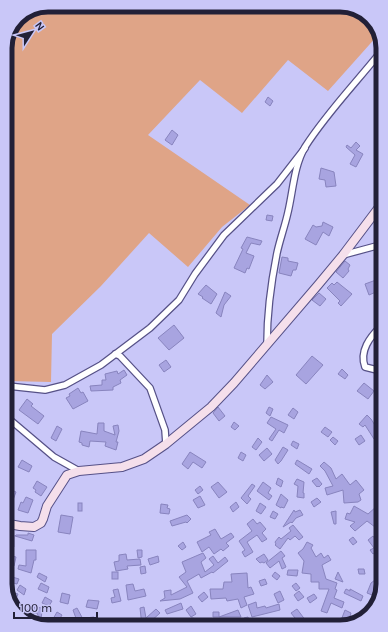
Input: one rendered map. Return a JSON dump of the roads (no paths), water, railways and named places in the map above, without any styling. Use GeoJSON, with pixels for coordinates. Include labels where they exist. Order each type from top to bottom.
{"type":"FeatureCollection","features":[{"type":"Feature","properties":{"kind":"street"},"geometry":{"type":"LineString","coordinates":[[12,386],[45,390],[65,385],[78,379],[150,328],[179,300],[195,274],[224,235],[277,184],[326,119],[376,58]]}},
{"type":"Feature","properties":{"kind":"street"},"geometry":{"type":"LineString","coordinates":[[267,344],[267,317],[272,282],[288,214],[297,165],[305,148]]}},
{"type":"Feature","properties":{"kind":"street"},"geometry":{"type":"LineString","coordinates":[[12,525],[34,527],[41,523],[44,519],[47,506],[67,475],[79,471],[122,467],[144,459],[166,444],[211,407],[343,255],[376,211]]}},
{"type":"Feature","properties":{"kind":"street"},"geometry":{"type":"LineString","coordinates":[[343,255],[376,246]]}},
{"type":"Feature","properties":{"kind":"street"},"geometry":{"type":"LineString","coordinates":[[376,333],[363,350],[362,359],[365,367],[376,370]]}},
{"type":"Feature","properties":{"kind":"street"},"geometry":{"type":"LineString","coordinates":[[115,354],[120,356],[150,388],[164,430],[166,444]]}},
{"type":"Feature","properties":{"kind":"street"},"geometry":{"type":"LineString","coordinates":[[12,421],[54,457],[79,471]]}}]}
